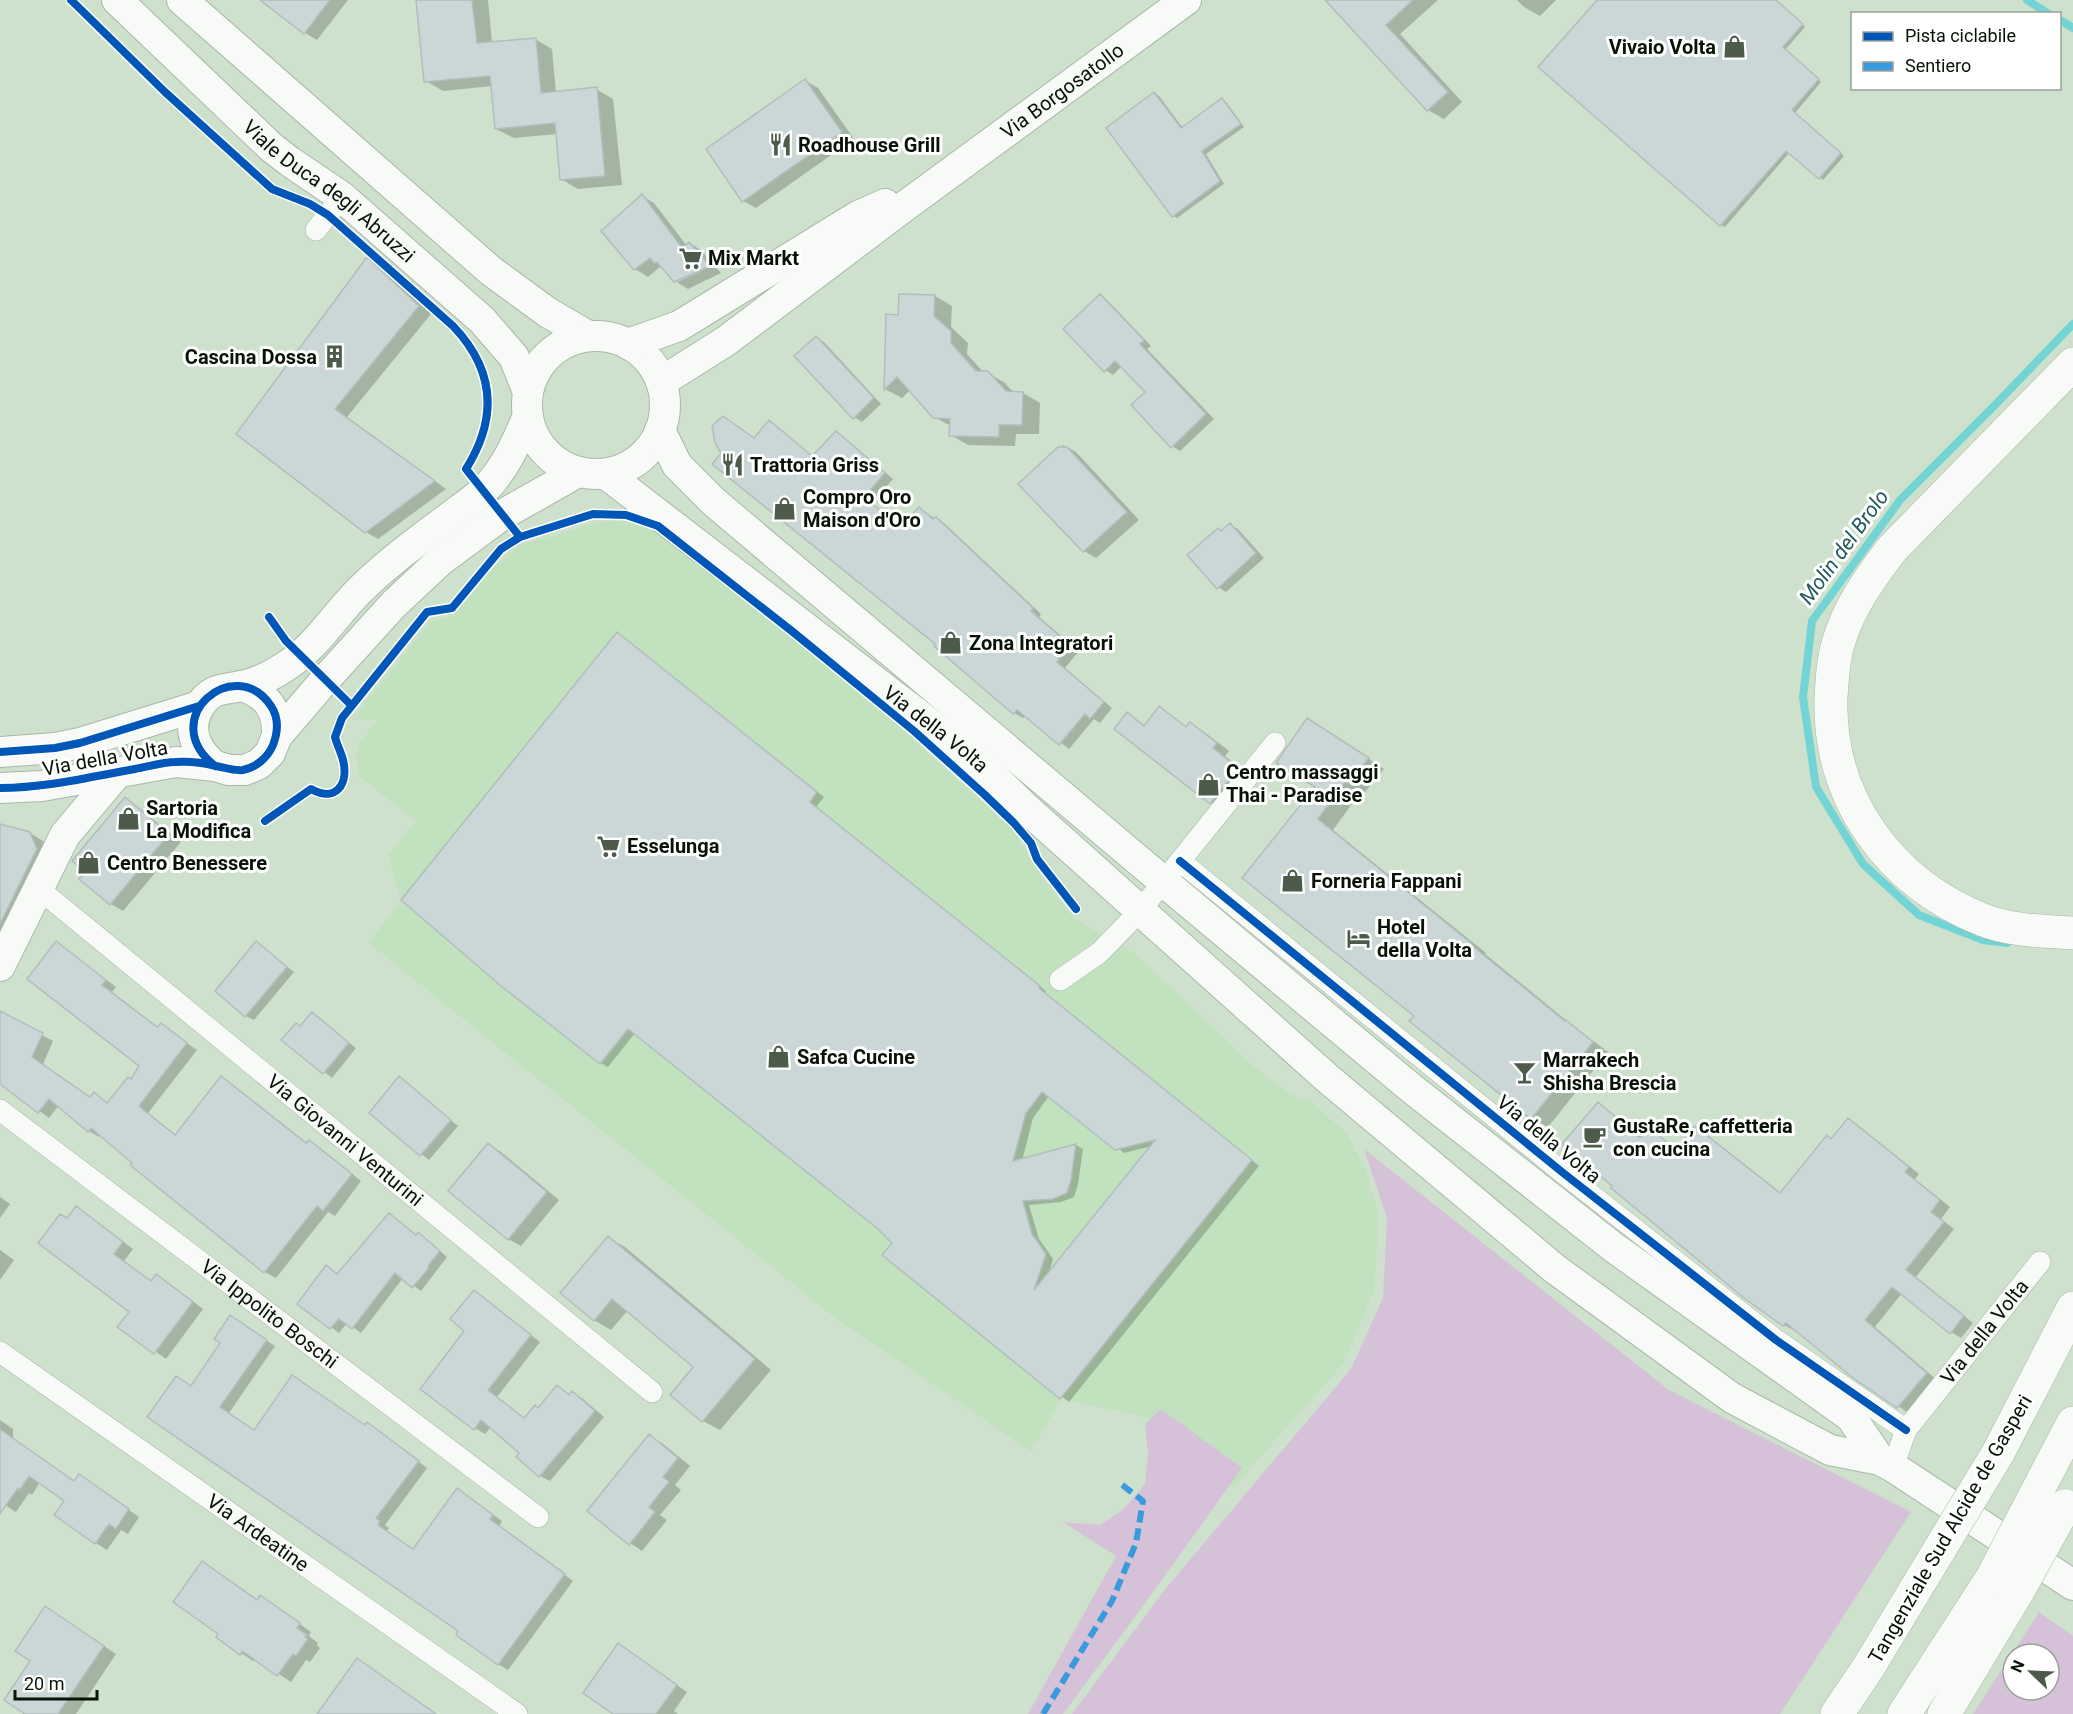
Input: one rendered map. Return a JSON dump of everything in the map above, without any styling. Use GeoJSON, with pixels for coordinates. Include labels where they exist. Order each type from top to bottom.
{"type":"FeatureCollection","features":[{"type":"Feature","properties":{"kind":"highway"},"geometry":{"type":"LineString","coordinates":[[2073,364],[1892,549],[1867,582],[1851,611],[1838,643],[1832,676],[1831,720],[1839,769],[1858,814],[1882,849],[1913,880],[1946,903],[1985,921],[2026,930],[2073,933]]}},
{"type":"Feature","properties":{"kind":"highway","name":"Tangenziale Sud Alcide de Gasperi"},"geometry":{"type":"LineString","coordinates":[[1837,1714],[1868,1668],[1998,1453],[2073,1308]]}},
{"type":"Feature","properties":{"kind":"highway"},"geometry":{"type":"LineString","coordinates":[[1944,1714],[2005,1584],[2060,1493],[2073,1423]]}},
{"type":"Feature","properties":{"kind":"highway"},"geometry":{"type":"LineString","coordinates":[[1904,1714],[2005,1584]]}},
{"type":"Feature","properties":{"kind":"main road","name":"Viale Duca degli Abruzzi"},"geometry":{"type":"LineString","coordinates":[[117,0],[271,147],[342,197],[482,320],[514,357],[528,405]]}},
{"type":"Feature","properties":{"kind":"main road"},"geometry":{"type":"LineString","coordinates":[[182,0],[491,271],[547,312],[588,336]]}},
{"type":"Feature","properties":{"kind":"main road","name":"Via Borgosatollo"},"geometry":{"type":"LineString","coordinates":[[661,382],[726,341],[1186,0]]}},
{"type":"Feature","properties":{"kind":"main road","name":"Via Borgosatollo"},"geometry":{"type":"LineString","coordinates":[[628,344],[679,326],[858,216],[939,181]]}},
{"type":"Feature","properties":{"kind":"main road","name":"Via della Volta"},"geometry":{"type":"LineString","coordinates":[[0,788],[42,786],[176,762],[215,766],[229,770],[245,770],[259,764],[270,753],[277,736],[394,604],[440,561],[502,515],[592,473],[623,468],[639,459],[651,446],[660,430],[664,414],[661,382],[647,360],[628,344],[608,337],[588,336],[571,340],[549,355],[533,375],[528,405],[516,444],[502,468],[483,491],[391,562],[359,591],[301,656],[283,669],[241,686],[225,687],[210,694],[199,706],[194,718],[193,732],[196,746],[215,766]]}},
{"type":"Feature","properties":{"kind":"main road","name":"Via della Volta"},"geometry":{"type":"LineString","coordinates":[[528,405],[532,432],[540,446],[551,458],[563,466],[592,473],[972,756],[1139,912],[1327,1078],[1564,1276],[1732,1398],[1830,1450],[1886,1464],[2073,1585]]}},
{"type":"Feature","properties":{"kind":"main road","name":"Via della Volta"},"geometry":{"type":"LineString","coordinates":[[660,430],[677,465],[714,502],[1172,872],[1411,1088],[1603,1239],[1851,1417],[1886,1464]]}},
{"type":"Feature","properties":{"kind":"main road"},"geometry":{"type":"LineString","coordinates":[[241,686],[255,690],[266,698],[278,723],[277,736]]}},
{"type":"Feature","properties":{"kind":"main road","name":"Via della Volta"},"geometry":{"type":"LineString","coordinates":[[0,752],[55,748],[80,743],[199,706]]}},
{"type":"Feature","properties":{"kind":"main road"},"geometry":{"type":"LineString","coordinates":[[65,835],[64,798],[74,766],[80,759],[125,747],[132,741],[140,724]]}},
{"type":"Feature","properties":{"kind":"main road"},"geometry":{"type":"LineString","coordinates":[[0,966],[65,835],[118,772]]}},
{"type":"Feature","properties":{"kind":"street"},"geometry":{"type":"LineString","coordinates":[[316,230],[342,197]]}},
{"type":"Feature","properties":{"kind":"street"},"geometry":{"type":"LineString","coordinates":[[1060,980],[1099,953],[1139,912],[1275,743]]}},
{"type":"Feature","properties":{"kind":"street","name":"Via della Volta"},"geometry":{"type":"LineString","coordinates":[[1172,872],[1776,1340],[1906,1430]]}},
{"type":"Feature","properties":{"kind":"street","name":"Via Giovanni Venturini"},"geometry":{"type":"LineString","coordinates":[[39,889],[652,1392]]}},
{"type":"Feature","properties":{"kind":"street","name":"Via Ippolito Boschi"},"geometry":{"type":"LineString","coordinates":[[0,1110],[538,1517]]}},
{"type":"Feature","properties":{"kind":"street","name":"Via della Volta"},"geometry":{"type":"LineString","coordinates":[[1886,1464],[1906,1430],[2040,1262]]}},
{"type":"Feature","properties":{"kind":"street","name":"Via Ardeatine"},"geometry":{"type":"LineString","coordinates":[[0,1352],[517,1714]]}},
{"type":"Feature","properties":{"kind":"shaded area"},"geometry":{"type":"Polygon","coordinates":[[[618,520],[639,523],[663,532],[877,707],[1014,831],[1040,875],[1075,919],[1137,955],[1251,1064],[1290,1094],[1312,1102],[1347,1134],[1366,1170],[1379,1217],[1374,1291],[1344,1363],[1233,1488],[1147,1417],[1061,1399],[1031,1451],[834,1317],[369,943],[401,900],[388,855],[416,821],[358,775],[356,755],[359,744],[378,719],[352,720],[431,621],[454,616],[491,570],[520,545],[600,522],[618,520]]]}},
{"type":"Feature","properties":{"kind":"shaded area"},"geometry":{"type":"Polygon","coordinates":[[[1364,1149],[1669,1390],[1911,1512],[1780,1714],[1072,1714],[1167,1587],[1351,1369],[1383,1298],[1387,1218],[1364,1149]]]}},
{"type":"Feature","properties":{"kind":"shaded area"},"geometry":{"type":"Polygon","coordinates":[[[1161,1409],[1242,1468],[1063,1714],[1028,1714],[1116,1556],[1063,1522],[1100,1525],[1124,1509],[1145,1484],[1148,1453],[1145,1424],[1161,1409]]]}},
{"type":"Feature","properties":{"kind":"shaded area"},"geometry":{"type":"Polygon","coordinates":[[[2039,1612],[2073,1636],[2073,1714],[1973,1714],[2001,1671],[2001,1702],[2061,1702],[2061,1642],[2020,1642],[2039,1612]]]}},
{"type":"Feature","properties":{"kind":"building"},"geometry":{"type":"Polygon","coordinates":[[[260,0],[330,0],[304,34],[260,0]]]}},
{"type":"Feature","properties":{"kind":"building"},"geometry":{"type":"Polygon","coordinates":[[[416,0],[472,0],[477,43],[536,38],[541,93],[597,87],[605,176],[560,180],[555,123],[495,129],[490,76],[424,82],[416,0]]]}},
{"type":"Feature","properties":{"kind":"building"},"geometry":{"type":"Polygon","coordinates":[[[1325,0],[1413,0],[1386,25],[1448,92],[1427,111],[1325,0]]]}},
{"type":"Feature","properties":{"kind":"building"},"geometry":{"type":"Polygon","coordinates":[[[1597,0],[1776,0],[1803,24],[1783,47],[1819,79],[1792,110],[1841,153],[1819,179],[1786,151],[1720,226],[1538,67],[1597,0]]]}},
{"type":"Feature","properties":{"kind":"building"},"geometry":{"type":"Polygon","coordinates":[[[805,79],[842,132],[742,202],[706,149],[805,79]]]}},
{"type":"Feature","properties":{"kind":"building"},"geometry":{"type":"Polygon","coordinates":[[[1154,92],[1181,128],[1222,98],[1241,124],[1202,151],[1220,181],[1172,217],[1106,128],[1154,92]]]}},
{"type":"Feature","properties":{"kind":"building"},"geometry":{"type":"Polygon","coordinates":[[[642,194],[682,248],[689,242],[710,266],[674,282],[657,262],[654,263],[650,258],[634,270],[601,231],[642,194]]]}},
{"type":"Feature","properties":{"kind":"building","name":"Cascina Dossa"},"geometry":{"type":"Polygon","coordinates":[[[367,257],[419,306],[335,409],[435,481],[365,533],[236,434],[367,257]]]}},
{"type":"Feature","properties":{"kind":"building"},"geometry":{"type":"Polygon","coordinates":[[[899,294],[935,295],[934,316],[951,331],[951,343],[976,371],[988,371],[1006,391],[1023,392],[1022,425],[999,425],[999,437],[949,436],[950,419],[933,418],[897,377],[884,390],[886,314],[898,315],[899,294]]]}},
{"type":"Feature","properties":{"kind":"building"},"geometry":{"type":"Polygon","coordinates":[[[1100,294],[1144,340],[1140,344],[1206,414],[1171,448],[1131,405],[1145,392],[1115,361],[1104,372],[1063,329],[1100,294]]]}},
{"type":"Feature","properties":{"kind":"building"},"geometry":{"type":"Polygon","coordinates":[[[816,336],[874,398],[853,419],[794,356],[816,336]]]}},
{"type":"Feature","properties":{"kind":"building"},"geometry":{"type":"Polygon","coordinates":[[[723,416],[754,438],[769,420],[812,456],[836,431],[885,473],[864,497],[900,527],[919,507],[933,519],[936,517],[1033,608],[1031,611],[1070,645],[1057,662],[1104,702],[1090,719],[1085,714],[1059,745],[1017,710],[1013,714],[934,646],[935,644],[712,464],[721,453],[715,443],[712,426],[723,416]]]}},
{"type":"Feature","properties":{"kind":"building"},"geometry":{"type":"Polygon","coordinates":[[[1058,447],[1067,447],[1127,512],[1083,552],[1018,484],[1058,447]]]}},
{"type":"Feature","properties":{"kind":"building"},"geometry":{"type":"Polygon","coordinates":[[[1230,523],[1256,553],[1217,589],[1187,555],[1218,528],[1221,531],[1230,523]]]}},
{"type":"Feature","properties":{"kind":"building"},"geometry":{"type":"Polygon","coordinates":[[[617,632],[817,792],[810,802],[1252,1160],[1060,1399],[882,1255],[892,1243],[878,1229],[628,1029],[600,1064],[501,986],[401,900],[617,632]],[[1042,1092],[1026,1113],[1013,1161],[1076,1144],[1067,1193],[1053,1199],[1023,1201],[1032,1234],[1046,1254],[1034,1290],[1155,1140],[1115,1150],[1042,1092]]]}},
{"type":"Feature","properties":{"kind":"building"},"geometry":{"type":"Polygon","coordinates":[[[1159,706],[1186,727],[1190,722],[1217,743],[1213,748],[1238,768],[1210,804],[1114,729],[1127,712],[1144,726],[1159,706]]]}},
{"type":"Feature","properties":{"kind":"building"},"geometry":{"type":"Polygon","coordinates":[[[1307,718],[1369,758],[1348,784],[1345,782],[1318,819],[1593,1042],[1531,1119],[1409,1021],[1414,1016],[1242,878],[1315,787],[1276,763],[1307,718]]]}},
{"type":"Feature","properties":{"kind":"building"},"geometry":{"type":"Polygon","coordinates":[[[125,797],[169,834],[110,905],[79,879],[85,872],[72,861],[125,797]]]}},
{"type":"Feature","properties":{"kind":"building"},"geometry":{"type":"Polygon","coordinates":[[[0,824],[30,832],[37,849],[0,924],[0,824]]]}},
{"type":"Feature","properties":{"kind":"building"},"geometry":{"type":"Polygon","coordinates":[[[56,941],[106,980],[102,985],[157,1027],[161,1023],[187,1043],[139,1106],[175,1135],[221,1076],[306,1143],[309,1140],[352,1174],[323,1211],[317,1206],[264,1273],[130,1165],[132,1163],[91,1128],[88,1132],[49,1099],[38,1113],[0,1084],[0,1011],[43,1033],[32,1057],[90,1097],[94,1092],[107,1103],[128,1077],[131,1079],[139,1066],[27,979],[56,941]]]}},
{"type":"Feature","properties":{"kind":"building"},"geometry":{"type":"Polygon","coordinates":[[[256,941],[287,967],[245,1017],[215,991],[256,941]]]}},
{"type":"Feature","properties":{"kind":"building"},"geometry":{"type":"Polygon","coordinates":[[[312,1012],[349,1043],[323,1074],[281,1040],[296,1023],[300,1026],[312,1012]]]}},
{"type":"Feature","properties":{"kind":"building"},"geometry":{"type":"Polygon","coordinates":[[[399,1076],[451,1120],[420,1156],[369,1113],[399,1076]]]}},
{"type":"Feature","properties":{"kind":"building"},"geometry":{"type":"Polygon","coordinates":[[[1598,1102],[1640,1138],[1649,1127],[1676,1150],[1695,1126],[1780,1193],[1827,1135],[1831,1139],[1848,1118],[1909,1167],[1905,1172],[1940,1200],[1931,1212],[1944,1222],[1906,1270],[1964,1316],[1950,1334],[1892,1287],[1865,1320],[1927,1373],[1897,1408],[1853,1378],[1786,1323],[1783,1326],[1744,1298],[1611,1188],[1612,1186],[1562,1144],[1598,1102]]]}},
{"type":"Feature","properties":{"kind":"building"},"geometry":{"type":"Polygon","coordinates":[[[488,1143],[547,1192],[508,1240],[448,1191],[488,1143]]]}},
{"type":"Feature","properties":{"kind":"building"},"geometry":{"type":"Polygon","coordinates":[[[76,1206],[123,1242],[114,1254],[151,1281],[156,1274],[193,1302],[154,1354],[117,1327],[129,1312],[38,1243],[60,1214],[67,1218],[76,1206]]]}},
{"type":"Feature","properties":{"kind":"building"},"geometry":{"type":"Polygon","coordinates":[[[389,1213],[416,1235],[418,1232],[440,1251],[412,1288],[395,1273],[352,1329],[339,1319],[330,1329],[297,1304],[326,1265],[337,1274],[389,1213]]]}},
{"type":"Feature","properties":{"kind":"building"},"geometry":{"type":"Polygon","coordinates":[[[608,1236],[755,1359],[702,1422],[670,1395],[693,1367],[612,1299],[594,1321],[560,1293],[608,1236]]]}},
{"type":"Feature","properties":{"kind":"building"},"geometry":{"type":"Polygon","coordinates":[[[474,1290],[531,1335],[488,1390],[524,1418],[535,1405],[538,1408],[557,1385],[569,1395],[572,1391],[595,1411],[539,1477],[516,1457],[519,1453],[481,1420],[474,1430],[420,1389],[464,1331],[450,1319],[474,1290]]]}},
{"type":"Feature","properties":{"kind":"building"},"geometry":{"type":"Polygon","coordinates":[[[230,1315],[267,1340],[220,1407],[254,1430],[292,1375],[365,1425],[367,1422],[419,1461],[376,1518],[380,1521],[378,1525],[413,1549],[457,1488],[493,1515],[490,1519],[565,1574],[498,1665],[456,1635],[458,1631],[147,1417],[176,1376],[191,1386],[220,1343],[214,1339],[230,1315]]]}},
{"type":"Feature","properties":{"kind":"building"},"geometry":{"type":"Polygon","coordinates":[[[0,1429],[74,1481],[79,1474],[129,1509],[116,1529],[109,1524],[95,1544],[54,1515],[64,1501],[29,1476],[0,1514],[0,1429]]]}},
{"type":"Feature","properties":{"kind":"building"},"geometry":{"type":"Polygon","coordinates":[[[649,1434],[678,1458],[663,1477],[669,1482],[649,1507],[655,1512],[629,1545],[587,1511],[649,1434]]]}},
{"type":"Feature","properties":{"kind":"building"},"geometry":{"type":"Polygon","coordinates":[[[202,1561],[257,1600],[260,1595],[300,1623],[297,1628],[307,1635],[305,1637],[308,1639],[296,1656],[293,1654],[277,1676],[242,1651],[240,1655],[216,1637],[218,1634],[173,1602],[202,1561]]]}},
{"type":"Feature","properties":{"kind":"building"},"geometry":{"type":"Polygon","coordinates":[[[45,1606],[104,1646],[58,1714],[25,1714],[4,1700],[30,1661],[15,1651],[45,1606]]]}},
{"type":"Feature","properties":{"kind":"building"},"geometry":{"type":"Polygon","coordinates":[[[618,1643],[677,1685],[656,1714],[613,1714],[583,1693],[618,1643]]]}},
{"type":"Feature","properties":{"kind":"building"},"geometry":{"type":"Polygon","coordinates":[[[357,1658],[436,1714],[317,1714],[357,1658]]]}},
{"type":"Feature","properties":{"kind":"waterway","name":"Molin del Brolo"},"geometry":{"type":"LineString","coordinates":[[2027,0],[2046,12]]}},
{"type":"Feature","properties":{"kind":"waterway","name":"Molin del Brolo"},"geometry":{"type":"LineString","coordinates":[[2061,21],[2073,28]]}},
{"type":"Feature","properties":{"kind":"waterway","name":"Molin del Brolo"},"geometry":{"type":"LineString","coordinates":[[2007,943],[1983,940],[1919,915],[1863,864],[1816,787],[1803,697],[1812,621],[1900,500],[2073,324]]}},
{"type":"Feature","properties":{"kind":"marked path"},"geometry":{"type":"LineString","coordinates":[[1043,1714],[1112,1601],[1136,1543],[1143,1501],[1121,1484]]}},
{"type":"Feature","properties":{"kind":"cycle path"},"geometry":{"type":"LineString","coordinates":[[71,0],[165,92],[272,189],[310,204],[328,215],[453,326],[477,360],[484,377],[487,395],[487,413],[483,431],[466,469],[520,537]]}},
{"type":"Feature","properties":{"kind":"cycle path"},"geometry":{"type":"LineString","coordinates":[[265,821],[311,789],[327,794],[339,789],[344,777],[344,769],[335,737],[342,718],[427,612],[452,608],[501,549],[520,537],[593,514],[626,515],[658,526],[914,731],[1014,823],[1031,843],[1037,859],[1076,909]]}},
{"type":"Feature","properties":{"kind":"cycle path"},"geometry":{"type":"LineString","coordinates":[[269,617],[286,641],[351,705]]}},
{"type":"Feature","properties":{"kind":"cycle path"},"geometry":{"type":"LineString","coordinates":[[0,788],[85,779],[170,762],[196,762],[206,764],[211,765],[216,766],[220,767],[236,770],[248,769],[268,754],[277,730],[274,711],[256,691],[239,686],[222,689],[207,698],[197,712],[193,729],[199,748],[215,766]]}},
{"type":"Feature","properties":{"kind":"cycle path"},"geometry":{"type":"LineString","coordinates":[[0,752],[55,748],[80,743],[199,706]]}},
{"type":"Feature","properties":{"kind":"cycle path"},"geometry":{"type":"LineString","coordinates":[[1180,861],[1562,1172],[1776,1340],[1906,1430]]}},
{"type":"Feature","properties":{"kind":"place","name":"Vivaio Volta"},"geometry":{"type":"Point","coordinates":[1734,47]}},
{"type":"Feature","properties":{"kind":"place","name":"Roadhouse Grill"},"geometry":{"type":"Point","coordinates":[780,145]}},
{"type":"Feature","properties":{"kind":"place","name":"Mix Markt"},"geometry":{"type":"Point","coordinates":[690,258]}},
{"type":"Feature","properties":{"kind":"place","name":"Cascina Dossa"},"geometry":{"type":"Point","coordinates":[335,357]}},
{"type":"Feature","properties":{"kind":"place","name":"Trattoria Griss"},"geometry":{"type":"Point","coordinates":[732,465]}},
{"type":"Feature","properties":{"kind":"place","name":"Compro Oro Maison d'Oro"},"geometry":{"type":"Point","coordinates":[785,509]}},
{"type":"Feature","properties":{"kind":"place","name":"Zona Integratori"},"geometry":{"type":"Point","coordinates":[951,643]}},
{"type":"Feature","properties":{"kind":"place","name":"Centro massaggi Thai - Paradise"},"geometry":{"type":"Point","coordinates":[1208,784]}},
{"type":"Feature","properties":{"kind":"place","name":"Sartoria La Modifica"},"geometry":{"type":"Point","coordinates":[128,819]}},
{"type":"Feature","properties":{"kind":"place","name":"Esselunga"},"geometry":{"type":"Point","coordinates":[609,846]}},
{"type":"Feature","properties":{"kind":"place","name":"Centro Benessere"},"geometry":{"type":"Point","coordinates":[89,863]}},
{"type":"Feature","properties":{"kind":"place","name":"Forneria Fappani"},"geometry":{"type":"Point","coordinates":[1293,881]}},
{"type":"Feature","properties":{"kind":"place","name":"Hotel della Volta"},"geometry":{"type":"Point","coordinates":[1359,938]}},
{"type":"Feature","properties":{"kind":"place","name":"Safca Cucine"},"geometry":{"type":"Point","coordinates":[779,1057]}},
{"type":"Feature","properties":{"kind":"place","name":"Marrakech Shisha Brescia"},"geometry":{"type":"Point","coordinates":[1525,1072]}},
{"type":"Feature","properties":{"kind":"place","name":"GustaRe, caffetteria con cucina"},"geometry":{"type":"Point","coordinates":[1595,1137]}}]}
